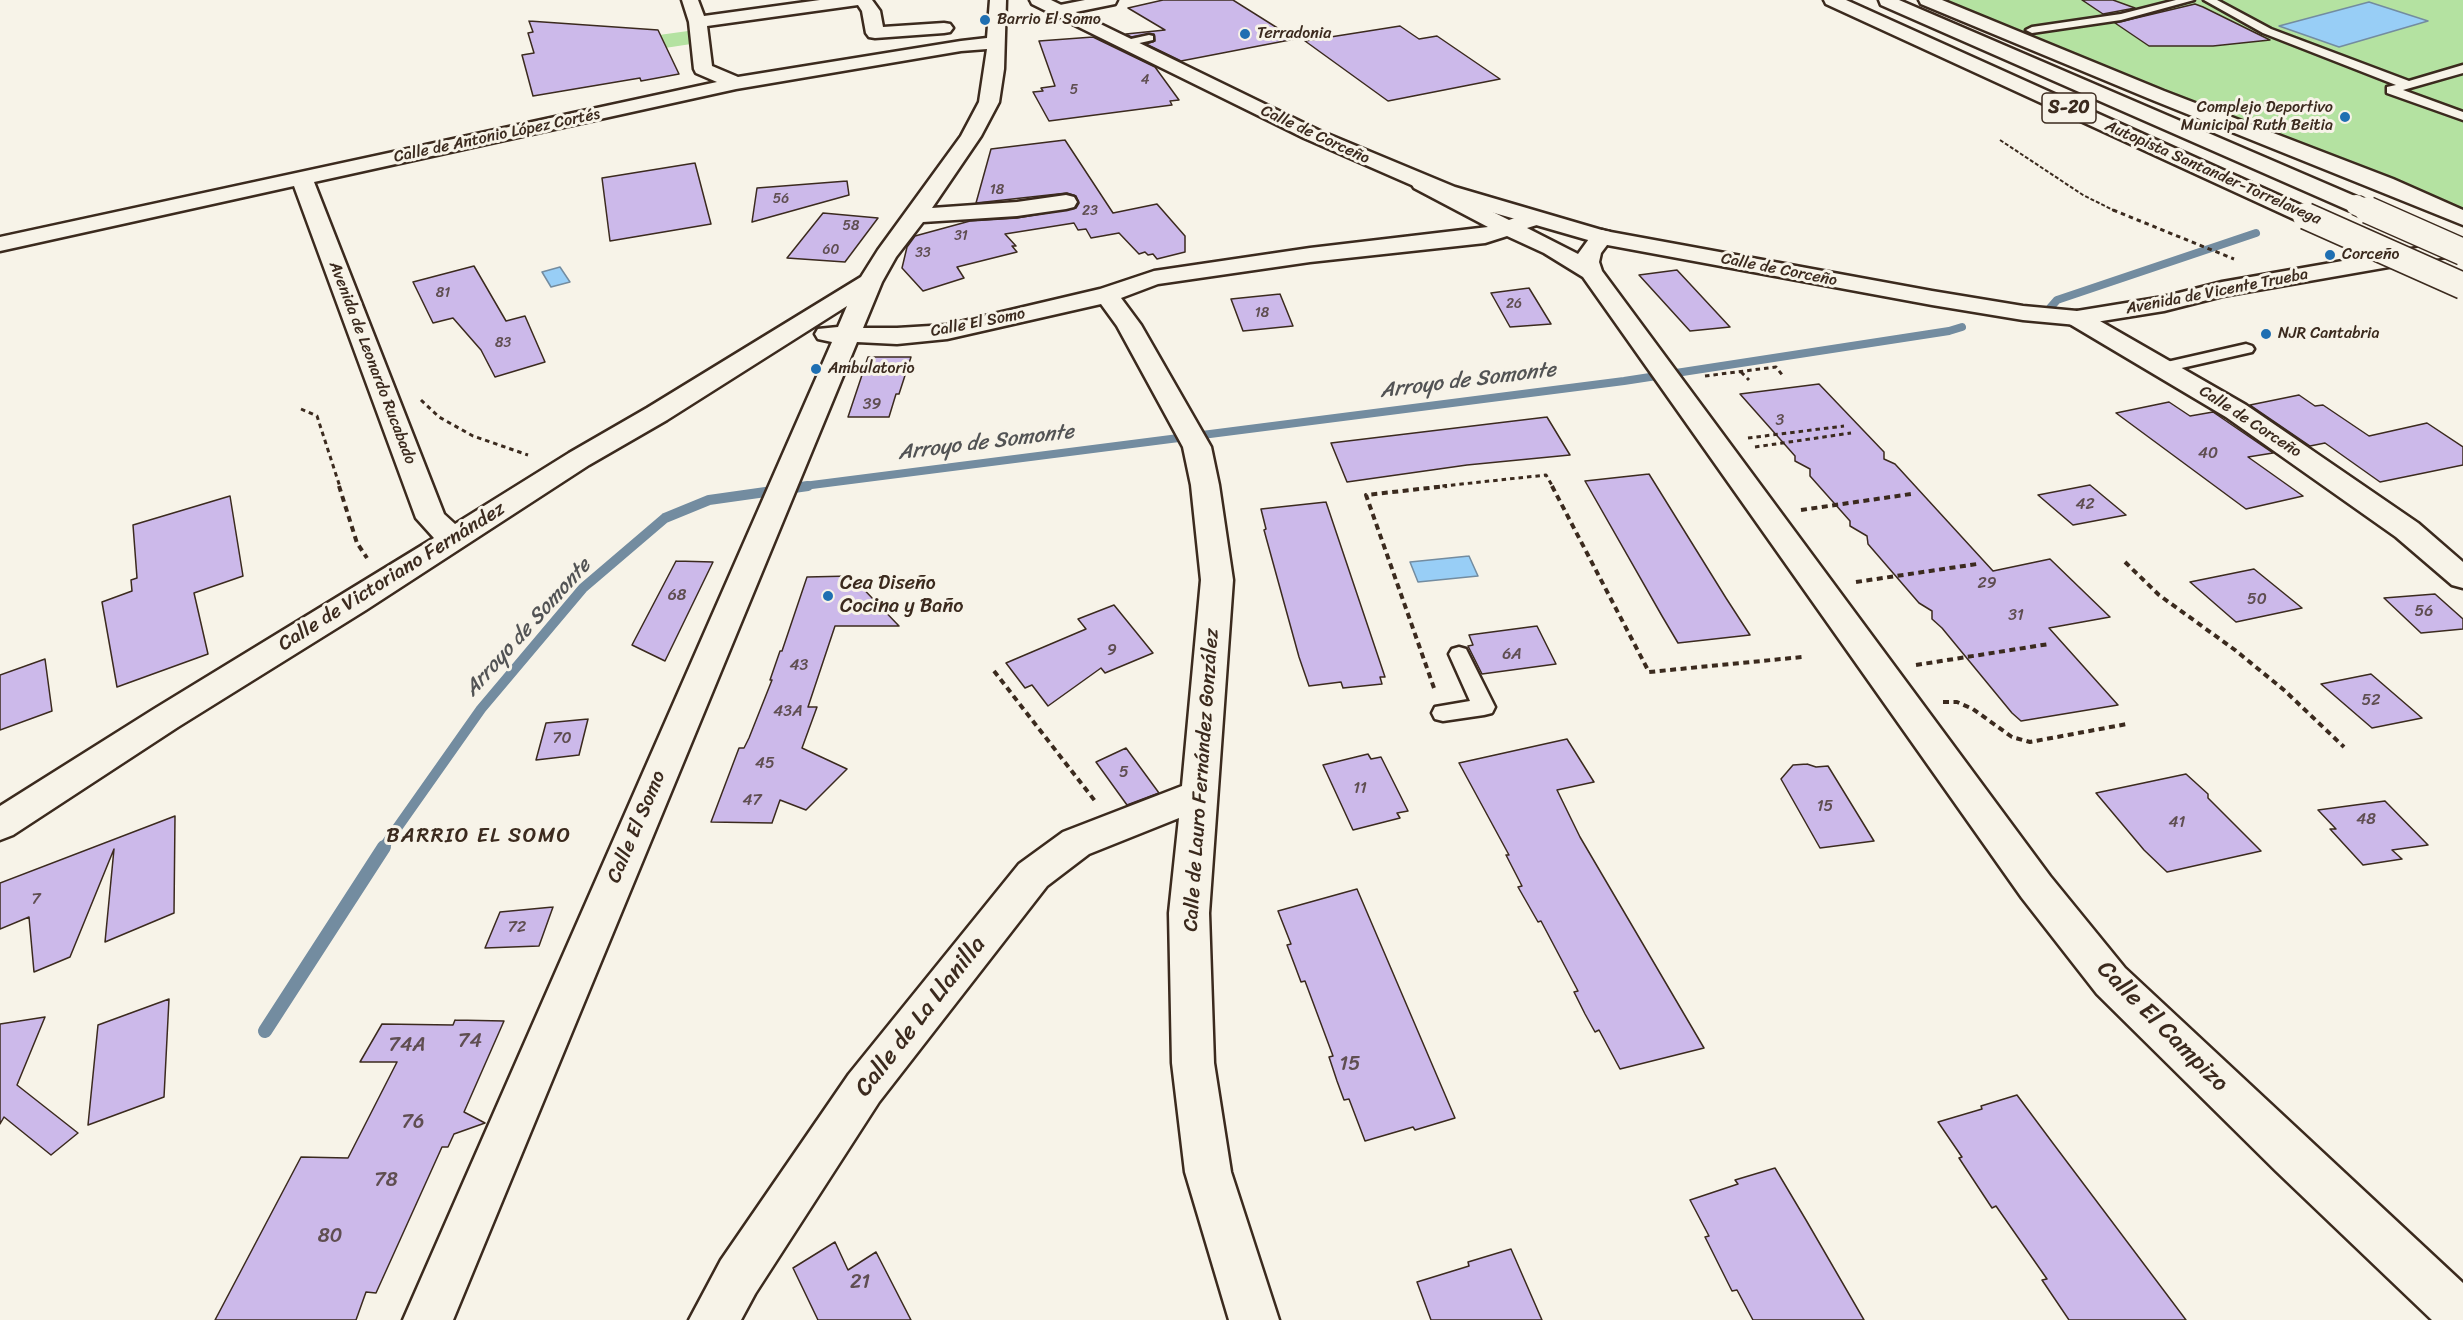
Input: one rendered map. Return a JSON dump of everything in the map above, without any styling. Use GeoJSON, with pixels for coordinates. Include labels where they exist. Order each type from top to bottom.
{"type":"FeatureCollection","features":[{"type":"Feature","properties":{"kind":"main road"},"geometry":{"type":"LineString","coordinates":[[690,0],[698,22],[703,69],[736,83]]}},
{"type":"Feature","properties":{"kind":"main road"},"geometry":{"type":"LineString","coordinates":[[698,22],[857,0]]}},
{"type":"Feature","properties":{"kind":"main road"},"geometry":{"type":"LineString","coordinates":[[863,0],[871,10],[875,24],[874,33],[962,27]]}},
{"type":"Feature","properties":{"kind":"main road","name":"Calle El Somo"},"geometry":{"type":"LineString","coordinates":[[428,1320],[827,388],[870,282],[886,255],[971,136],[989,102],[994,86],[993,30],[998,0]]}},
{"type":"Feature","properties":{"kind":"main road","name":"Calle de Corceño"},"geometry":{"type":"LineString","coordinates":[[1038,0],[1311,134],[1422,183]]}},
{"type":"Feature","properties":{"kind":"main road"},"geometry":{"type":"LineString","coordinates":[[1061,10],[1109,0]]}},
{"type":"Feature","properties":{"kind":"main road","name":"Autopista Santander-Torrelavega"},"geometry":{"type":"LineString","coordinates":[[1832,0],[2463,286]]}},
{"type":"Feature","properties":{"kind":"main road","name":"Autopista Santander-Torrelavega"},"geometry":{"type":"LineString","coordinates":[[1886,0],[2463,252]]}},
{"type":"Feature","properties":{"kind":"main road"},"geometry":{"type":"LineString","coordinates":[[1927,0],[2146,90],[2385,184],[2463,218]]}},
{"type":"Feature","properties":{"kind":"main road","name":"Calle de Antonio López Cortés"},"geometry":{"type":"LineString","coordinates":[[0,244],[736,83],[950,48],[993,30]]}},
{"type":"Feature","properties":{"kind":"main road","name":"Avenida de Leonardo Rucabado"},"geometry":{"type":"LineString","coordinates":[[302,179],[430,518],[453,539]]}},
{"type":"Feature","properties":{"kind":"main road","name":"Calle El Campizo"},"geometry":{"type":"LineString","coordinates":[[1422,183],[1484,217],[1524,228],[1591,272],[1665,371],[2036,887],[2111,981],[2292,1156],[2463,1316]]}},
{"type":"Feature","properties":{"kind":"main road"},"geometry":{"type":"LineString","coordinates":[[916,216],[1017,209],[1066,202]]}},
{"type":"Feature","properties":{"kind":"main road"},"geometry":{"type":"LineString","coordinates":[[1107,295],[1154,278],[1310,255],[1485,236],[1524,228]]}},
{"type":"Feature","properties":{"kind":"main road","name":"Calle de Corceño"},"geometry":{"type":"LineString","coordinates":[[1524,228],[1573,230],[1932,298],[2023,313],[2077,318],[2236,411],[2407,530],[2463,578]]}},
{"type":"Feature","properties":{"kind":"main road"},"geometry":{"type":"LineString","coordinates":[[1591,272],[1587,262],[1590,252],[1602,237]]}},
{"type":"Feature","properties":{"kind":"main road","name":"Avenida de Vicente Trueba"},"geometry":{"type":"LineString","coordinates":[[2077,318],[2164,304],[2222,289],[2463,247]]}},
{"type":"Feature","properties":{"kind":"main road","name":"Calle de Victoriano Fernández"},"geometry":{"type":"LineString","coordinates":[[0,825],[579,459],[657,414],[870,282]]}},
{"type":"Feature","properties":{"kind":"main road","name":"Calle El Somo"},"geometry":{"type":"LineString","coordinates":[[848,335],[897,336],[947,332],[1107,295]]}},
{"type":"Feature","properties":{"kind":"main road","name":"Calle de Lauro Fernández González"},"geometry":{"type":"LineString","coordinates":[[1107,295],[1129,325],[1190,435],[1205,485],[1217,580],[1189,912],[1192,1063],[1208,1172],[1254,1320]]}},
{"type":"Feature","properties":{"kind":"main road"},"geometry":{"type":"LineString","coordinates":[[786,332],[848,335]]}},
{"type":"Feature","properties":{"kind":"main road","name":"Calle de La Llanilla"},"geometry":{"type":"LineString","coordinates":[[714,1320],[738,1277],[864,1088],[1033,875],[1076,843],[1200,794]]}},
{"type":"Feature","properties":{"kind":"lane"},"geometry":{"type":"LineString","coordinates":[[2032,30],[2131,15],[2189,0]]}},
{"type":"Feature","properties":{"kind":"lane"},"geometry":{"type":"LineString","coordinates":[[2209,0],[2278,36],[2408,85]]}},
{"type":"Feature","properties":{"kind":"lane"},"geometry":{"type":"LineString","coordinates":[[1126,43],[1149,38]]}},
{"type":"Feature","properties":{"kind":"lane"},"geometry":{"type":"LineString","coordinates":[[2463,69],[2391,90],[2463,116]]}},
{"type":"Feature","properties":{"kind":"lane"},"geometry":{"type":"LineString","coordinates":[[2164,367],[2246,349]]}},
{"type":"Feature","properties":{"kind":"lane"},"geometry":{"type":"LineString","coordinates":[[1443,713],[1484,707],[1459,654]]}},
{"type":"Feature","properties":{"kind":"path"},"geometry":{"type":"LineString","coordinates":[[2000,140],[2083,195],[2225,255]]}},
{"type":"Feature","properties":{"kind":"path"},"geometry":{"type":"LineString","coordinates":[[1665,371],[1741,372],[1776,367],[1783,376]]}},
{"type":"Feature","properties":{"kind":"path"},"geometry":{"type":"LineString","coordinates":[[1741,372],[1749,380]]}},
{"type":"Feature","properties":{"kind":"path"},"geometry":{"type":"LineString","coordinates":[[416,395],[439,417],[473,436],[518,453],[579,459]]}},
{"type":"Feature","properties":{"kind":"path"},"geometry":{"type":"LineString","coordinates":[[301,410],[310,411],[317,416],[357,543],[369,562],[396,574]]}},
{"type":"Feature","properties":{"kind":"path"},"geometry":{"type":"LineString","coordinates":[[1718,447],[1844,426]]}},
{"type":"Feature","properties":{"kind":"path"},"geometry":{"type":"LineString","coordinates":[[1718,447],[1851,433]]}},
{"type":"Feature","properties":{"kind":"path"},"geometry":{"type":"LineString","coordinates":[[1443,713],[1366,495],[1546,475],[1649,672],[1802,657]]}},
{"type":"Feature","properties":{"kind":"path"},"geometry":{"type":"LineString","coordinates":[[1768,515],[1911,494]]}},
{"type":"Feature","properties":{"kind":"path"},"geometry":{"type":"LineString","coordinates":[[2125,562],[2160,595],[2235,650],[2284,690],[2344,747]]}},
{"type":"Feature","properties":{"kind":"path"},"geometry":{"type":"LineString","coordinates":[[1820,587],[1977,564]]}},
{"type":"Feature","properties":{"kind":"path"},"geometry":{"type":"LineString","coordinates":[[1880,670],[2049,644]]}},
{"type":"Feature","properties":{"kind":"path"},"geometry":{"type":"LineString","coordinates":[[994,671],[1115,826]]}},
{"type":"Feature","properties":{"kind":"path"},"geometry":{"type":"LineString","coordinates":[[1902,702],[1957,702],[1973,709],[2012,737],[2030,742],[2127,724]]}},
{"type":"Feature","properties":{"kind":"green space","name":"Complejo Deportivo Municipal Ruth Beitia"},"geometry":{"type":"Polygon","coordinates":[[[1939,0],[2463,0],[2463,212],[1939,0]]]}},
{"type":"Feature","properties":{"kind":"green space"},"geometry":{"type":"Polygon","coordinates":[[[688,31],[691,44],[665,48],[659,35],[688,31]]]}},
{"type":"Feature","properties":{"kind":"water"},"geometry":{"type":"Polygon","coordinates":[[[2369,2],[2428,21],[2339,47],[2279,26],[2369,2]]]}},
{"type":"Feature","properties":{"kind":"water"},"geometry":{"type":"Polygon","coordinates":[[[560,267],[570,282],[551,287],[542,272],[560,267]]]}},
{"type":"Feature","properties":{"kind":"water"},"geometry":{"type":"Polygon","coordinates":[[[1469,556],[1478,576],[1418,582],[1410,562],[1469,556]]]}},
{"type":"Feature","properties":{"kind":"building"},"geometry":{"type":"Polygon","coordinates":[[[1163,0],[1233,0],[1295,39],[1181,61],[1146,44],[1155,41],[1154,34],[1131,37],[1126,34],[1165,30],[1128,8],[1163,0]]]}},
{"type":"Feature","properties":{"kind":"building"},"geometry":{"type":"Polygon","coordinates":[[[2082,0],[2113,0],[2135,8],[2103,14],[2082,0]]]}},
{"type":"Feature","properties":{"kind":"building"},"geometry":{"type":"Polygon","coordinates":[[[2195,4],[2270,40],[2213,46],[2149,46],[2115,23],[2195,4]]]}},
{"type":"Feature","properties":{"kind":"building"},"geometry":{"type":"Polygon","coordinates":[[[529,21],[658,30],[679,74],[641,81],[640,78],[533,96],[522,55],[534,53],[528,33],[533,32],[529,21]]]}},
{"type":"Feature","properties":{"kind":"building"},"geometry":{"type":"Polygon","coordinates":[[[1400,26],[1419,39],[1437,36],[1500,79],[1388,101],[1305,41],[1400,26]]]}},
{"type":"Feature","properties":{"kind":"building"},"geometry":{"type":"Polygon","coordinates":[[[1093,37],[1155,67],[1179,100],[1170,101],[1172,105],[1049,121],[1033,92],[1055,86],[1039,41],[1093,37]]]}},
{"type":"Feature","properties":{"kind":"building"},"geometry":{"type":"Polygon","coordinates":[[[1065,140],[1113,213],[1157,204],[1185,236],[1185,252],[1157,259],[1153,254],[1148,255],[1145,252],[1139,254],[1119,233],[1091,238],[1086,229],[1078,230],[1074,223],[1005,234],[1016,246],[1012,246],[1017,252],[957,267],[964,278],[923,291],[902,268],[907,247],[915,236],[970,221],[1017,218],[1076,208],[1079,203],[1076,196],[1067,193],[976,203],[991,149],[1065,140]]]}},
{"type":"Feature","properties":{"kind":"building"},"geometry":{"type":"Polygon","coordinates":[[[695,163],[711,224],[610,241],[602,178],[695,163]]]}},
{"type":"Feature","properties":{"kind":"building"},"geometry":{"type":"Polygon","coordinates":[[[847,181],[849,195],[752,222],[757,188],[847,181]]]}},
{"type":"Feature","properties":{"kind":"building"},"geometry":{"type":"Polygon","coordinates":[[[823,213],[878,218],[845,262],[787,258],[823,213]]]}},
{"type":"Feature","properties":{"kind":"building"},"geometry":{"type":"Polygon","coordinates":[[[474,266],[506,321],[525,316],[545,362],[495,377],[481,350],[453,318],[433,323],[413,282],[474,266]]]}},
{"type":"Feature","properties":{"kind":"building"},"geometry":{"type":"Polygon","coordinates":[[[1677,270],[1730,327],[1690,331],[1639,275],[1677,270]]]}},
{"type":"Feature","properties":{"kind":"building"},"geometry":{"type":"Polygon","coordinates":[[[1529,288],[1551,324],[1510,327],[1491,293],[1529,288]]]}},
{"type":"Feature","properties":{"kind":"building"},"geometry":{"type":"Polygon","coordinates":[[[1280,294],[1293,326],[1243,331],[1231,299],[1280,294]]]}},
{"type":"Feature","properties":{"kind":"building"},"geometry":{"type":"Polygon","coordinates":[[[868,357],[911,357],[889,417],[848,417],[868,357]]]}},
{"type":"Feature","properties":{"kind":"building"},"geometry":{"type":"Polygon","coordinates":[[[1819,384],[1884,452],[1884,459],[1895,464],[1993,571],[2050,559],[2110,617],[2049,628],[2118,705],[2021,721],[2012,713],[1932,619],[1932,611],[1919,603],[1868,544],[1867,536],[1850,526],[1850,521],[1810,476],[1810,469],[1795,461],[1795,456],[1740,394],[1819,384]]]}},
{"type":"Feature","properties":{"kind":"building"},"geometry":{"type":"Polygon","coordinates":[[[2299,395],[2315,406],[2323,405],[2369,436],[2427,423],[2463,447],[2463,465],[2380,482],[2325,443],[2310,446],[2250,405],[2299,395]]]}},
{"type":"Feature","properties":{"kind":"building"},"geometry":{"type":"Polygon","coordinates":[[[2169,402],[2190,416],[2213,412],[2273,453],[2248,457],[2303,496],[2246,509],[2116,413],[2169,402]]]}},
{"type":"Feature","properties":{"kind":"building"},"geometry":{"type":"Polygon","coordinates":[[[1547,417],[1570,455],[1467,465],[1347,482],[1331,443],[1547,417]]]}},
{"type":"Feature","properties":{"kind":"building"},"geometry":{"type":"Polygon","coordinates":[[[1649,474],[1750,635],[1678,643],[1585,481],[1649,474]]]}},
{"type":"Feature","properties":{"kind":"building"},"geometry":{"type":"Polygon","coordinates":[[[2090,485],[2126,515],[2073,525],[2038,495],[2090,485]]]}},
{"type":"Feature","properties":{"kind":"building"},"geometry":{"type":"Polygon","coordinates":[[[230,496],[243,576],[194,593],[208,654],[117,687],[102,602],[132,591],[131,580],[137,578],[133,525],[230,496]]]}},
{"type":"Feature","properties":{"kind":"building"},"geometry":{"type":"Polygon","coordinates":[[[1326,502],[1385,677],[1380,677],[1382,684],[1343,688],[1341,682],[1309,686],[1299,657],[1264,530],[1266,529],[1261,509],[1326,502]]]}},
{"type":"Feature","properties":{"kind":"building"},"geometry":{"type":"Polygon","coordinates":[[[676,561],[713,562],[665,661],[632,645],[676,561]]]}},
{"type":"Feature","properties":{"kind":"building"},"geometry":{"type":"Polygon","coordinates":[[[2254,569],[2302,608],[2236,622],[2190,582],[2254,569]]]}},
{"type":"Feature","properties":{"kind":"building"},"geometry":{"type":"Polygon","coordinates":[[[851,576],[899,626],[835,626],[808,707],[817,707],[802,748],[847,769],[806,810],[780,800],[772,823],[711,822],[739,748],[744,748],[749,738],[772,680],[770,680],[807,577],[851,576]]]}},
{"type":"Feature","properties":{"kind":"building"},"geometry":{"type":"Polygon","coordinates":[[[2435,594],[2463,619],[2463,629],[2421,633],[2384,598],[2435,594]]]}},
{"type":"Feature","properties":{"kind":"building"},"geometry":{"type":"Polygon","coordinates":[[[1114,605],[1153,653],[1105,673],[1101,668],[1048,706],[1032,685],[1025,688],[1006,663],[1086,629],[1078,619],[1114,605]]]}},
{"type":"Feature","properties":{"kind":"building"},"geometry":{"type":"Polygon","coordinates":[[[1537,626],[1556,664],[1482,674],[1468,646],[1473,645],[1469,635],[1537,626]]]}},
{"type":"Feature","properties":{"kind":"building"},"geometry":{"type":"Polygon","coordinates":[[[45,659],[52,711],[0,730],[0,675],[45,659]]]}},
{"type":"Feature","properties":{"kind":"building"},"geometry":{"type":"Polygon","coordinates":[[[2371,674],[2422,718],[2372,728],[2321,684],[2371,674]]]}},
{"type":"Feature","properties":{"kind":"building"},"geometry":{"type":"Polygon","coordinates":[[[588,719],[579,755],[536,760],[546,723],[588,719]]]}},
{"type":"Feature","properties":{"kind":"building"},"geometry":{"type":"Polygon","coordinates":[[[1567,739],[1594,782],[1557,790],[1580,837],[1704,1048],[1620,1069],[1599,1030],[1595,1032],[1574,992],[1578,991],[1541,921],[1538,922],[1518,887],[1522,886],[1506,855],[1509,855],[1459,763],[1567,739]]]}},
{"type":"Feature","properties":{"kind":"building"},"geometry":{"type":"Polygon","coordinates":[[[1126,748],[1159,793],[1127,805],[1096,762],[1126,748]]]}},
{"type":"Feature","properties":{"kind":"building"},"geometry":{"type":"Polygon","coordinates":[[[1368,754],[1371,759],[1381,757],[1408,811],[1397,813],[1400,818],[1353,830],[1323,765],[1368,754]]]}},
{"type":"Feature","properties":{"kind":"building"},"geometry":{"type":"Polygon","coordinates":[[[1807,764],[1816,767],[1828,766],[1874,841],[1820,848],[1781,779],[1793,765],[1807,764]]]}},
{"type":"Feature","properties":{"kind":"building"},"geometry":{"type":"Polygon","coordinates":[[[2186,774],[2208,794],[2208,798],[2261,851],[2167,872],[2144,850],[2096,793],[2186,774]]]}},
{"type":"Feature","properties":{"kind":"building"},"geometry":{"type":"Polygon","coordinates":[[[2385,801],[2428,845],[2392,850],[2402,859],[2363,865],[2330,829],[2336,829],[2318,810],[2385,801]]]}},
{"type":"Feature","properties":{"kind":"building"},"geometry":{"type":"Polygon","coordinates":[[[175,816],[174,913],[105,942],[114,849],[70,957],[34,972],[29,917],[0,929],[0,883],[175,816]]]}},
{"type":"Feature","properties":{"kind":"building"},"geometry":{"type":"Polygon","coordinates":[[[1357,889],[1455,1118],[1365,1141],[1349,1099],[1344,1100],[1329,1057],[1333,1056],[1305,981],[1301,982],[1287,945],[1291,944],[1278,911],[1357,889]]]}},
{"type":"Feature","properties":{"kind":"building"},"geometry":{"type":"Polygon","coordinates":[[[553,907],[539,946],[485,948],[500,912],[553,907]]]}},
{"type":"Feature","properties":{"kind":"building"},"geometry":{"type":"Polygon","coordinates":[[[169,999],[164,1097],[88,1125],[98,1025],[169,999]]]}},
{"type":"Feature","properties":{"kind":"building"},"geometry":{"type":"Polygon","coordinates":[[[45,1017],[17,1085],[78,1133],[51,1155],[4,1117],[0,1124],[0,1024],[45,1017]]]}},
{"type":"Feature","properties":{"kind":"building"},"geometry":{"type":"Polygon","coordinates":[[[455,1020],[504,1021],[464,1112],[485,1123],[454,1134],[448,1147],[442,1147],[376,1293],[366,1292],[356,1320],[215,1320],[301,1157],[348,1158],[397,1062],[360,1062],[382,1024],[453,1025],[455,1020]]]}},
{"type":"Feature","properties":{"kind":"building"},"geometry":{"type":"Polygon","coordinates":[[[2017,1095],[2186,1320],[2069,1320],[2042,1280],[2047,1279],[1996,1206],[1992,1208],[1938,1122],[1982,1109],[1981,1106],[2017,1095]]]}},
{"type":"Feature","properties":{"kind":"building"},"geometry":{"type":"Polygon","coordinates":[[[1775,1168],[1864,1320],[1753,1320],[1737,1290],[1732,1291],[1705,1237],[1709,1236],[1690,1200],[1738,1184],[1735,1180],[1775,1168]]]}},
{"type":"Feature","properties":{"kind":"building"},"geometry":{"type":"Polygon","coordinates":[[[835,1242],[848,1270],[876,1252],[911,1320],[818,1320],[793,1268],[835,1242]]]}},
{"type":"Feature","properties":{"kind":"building"},"geometry":{"type":"Polygon","coordinates":[[[1511,1249],[1542,1320],[1431,1320],[1417,1282],[1469,1266],[1468,1262],[1511,1249]]]}},
{"type":"Feature","properties":{"kind":"waterway"},"geometry":{"type":"LineString","coordinates":[[2050,308],[2057,300],[2256,233]]}},
{"type":"Feature","properties":{"kind":"waterway","name":"Arroyo de Somonte"},"geometry":{"type":"LineString","coordinates":[[796,487],[1624,381],[1949,331],[1962,327]]}},
{"type":"Feature","properties":{"kind":"waterway","name":"Arroyo de Somonte"},"geometry":{"type":"LineString","coordinates":[[383,848],[481,709],[583,588],[665,518],[709,500],[808,486]]}},
{"type":"Feature","properties":{"kind":"waterway","name":"Arroyo de Somonte"},"geometry":{"type":"LineString","coordinates":[[265,1031],[384,847]]}},
{"type":"Feature","properties":{"kind":"place","name":"Barrio El Somo"},"geometry":{"type":"Point","coordinates":[985,20]}},
{"type":"Feature","properties":{"kind":"place","name":"Terradonia"},"geometry":{"type":"Point","coordinates":[1245,34]}},
{"type":"Feature","properties":{"kind":"place","name":"Complejo Deportivo Municipal Ruth Beitia"},"geometry":{"type":"Point","coordinates":[2345,117]}},
{"type":"Feature","properties":{"kind":"place","name":"Corceño"},"geometry":{"type":"Point","coordinates":[2330,255]}},
{"type":"Feature","properties":{"kind":"place","name":"NJR Cantabria"},"geometry":{"type":"Point","coordinates":[2266,334]}},
{"type":"Feature","properties":{"kind":"place","name":"Ambulatorio"},"geometry":{"type":"Point","coordinates":[816,369]}},
{"type":"Feature","properties":{"kind":"place","name":"Cea Diseño Cocina y Baño"},"geometry":{"type":"Point","coordinates":[828,596]}},
{"type":"Feature","properties":{"kind":"district","name":"BARRIO EL SOMO"},"geometry":{"type":"Point","coordinates":[479,837]}}]}
